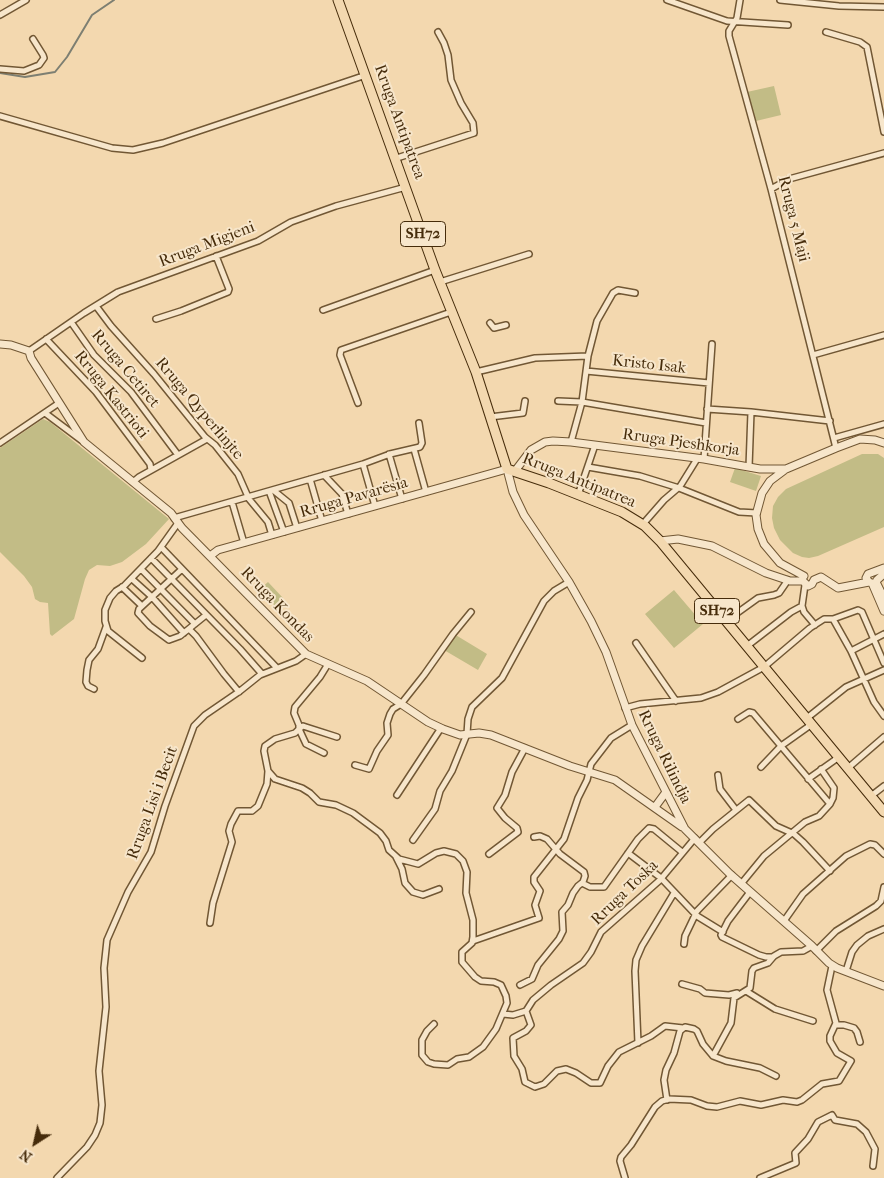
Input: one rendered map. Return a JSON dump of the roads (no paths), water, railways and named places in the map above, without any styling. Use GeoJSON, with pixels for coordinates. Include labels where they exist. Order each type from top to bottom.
{"type":"FeatureCollection","features":[{"type":"Feature","properties":{"kind":"main road","name":"Rruga Antipatrea"},"geometry":{"type":"LineString","coordinates":[[338,0],[394,159],[451,312],[476,372],[490,418],[511,470],[622,512],[643,524],[660,541],[884,812]]}},
{"type":"Feature","properties":{"kind":"street"},"geometry":{"type":"LineString","coordinates":[[0,15],[26,0]]}},
{"type":"Feature","properties":{"kind":"street"},"geometry":{"type":"LineString","coordinates":[[667,0],[735,22],[788,26]]}},
{"type":"Feature","properties":{"kind":"street","name":"Rruga 5 Maji"},"geometry":{"type":"LineString","coordinates":[[740,0],[735,22],[729,31],[729,36],[771,189],[836,448]]}},
{"type":"Feature","properties":{"kind":"street"},"geometry":{"type":"LineString","coordinates":[[780,0],[840,6],[884,7]]}},
{"type":"Feature","properties":{"kind":"street"},"geometry":{"type":"LineString","coordinates":[[394,159],[474,133],[473,123],[461,103],[451,80],[448,55],[438,32]]}},
{"type":"Feature","properties":{"kind":"street"},"geometry":{"type":"LineString","coordinates":[[826,32],[860,42],[867,47],[884,132]]}},
{"type":"Feature","properties":{"kind":"street"},"geometry":{"type":"LineString","coordinates":[[0,69],[24,71],[39,65],[44,58],[33,39]]}},
{"type":"Feature","properties":{"kind":"street"},"geometry":{"type":"LineString","coordinates":[[0,116],[112,148],[133,150],[164,143],[366,75]]}},
{"type":"Feature","properties":{"kind":"street"},"geometry":{"type":"LineString","coordinates":[[771,189],[789,179],[884,154]]}},
{"type":"Feature","properties":{"kind":"street","name":"Rruga Migjeni"},"geometry":{"type":"LineString","coordinates":[[28,351],[96,306],[126,289],[258,241],[291,222],[336,206],[406,187]]}},
{"type":"Feature","properties":{"kind":"street"},"geometry":{"type":"LineString","coordinates":[[440,282],[529,254]]}},
{"type":"Feature","properties":{"kind":"street"},"geometry":{"type":"LineString","coordinates":[[156,319],[228,292],[229,289],[216,256]]}},
{"type":"Feature","properties":{"kind":"street"},"geometry":{"type":"LineString","coordinates":[[323,310],[435,270]]}},
{"type":"Feature","properties":{"kind":"street"},"geometry":{"type":"LineString","coordinates":[[571,442],[582,402],[588,356],[596,321],[613,293],[618,290],[635,293]]}},
{"type":"Feature","properties":{"kind":"street","name":"Rruga Qyperlinjte"},"geometry":{"type":"LineString","coordinates":[[96,306],[207,439],[216,445],[238,474],[248,497],[268,522],[272,535]]}},
{"type":"Feature","properties":{"kind":"street"},"geometry":{"type":"LineString","coordinates":[[358,403],[340,355],[341,350],[451,312]]}},
{"type":"Feature","properties":{"kind":"street","name":"Rruga Cetiret"},"geometry":{"type":"LineString","coordinates":[[71,322],[94,355],[131,392],[178,455]]}},
{"type":"Feature","properties":{"kind":"street"},"geometry":{"type":"LineString","coordinates":[[490,323],[494,328],[506,325]]}},
{"type":"Feature","properties":{"kind":"street"},"geometry":{"type":"LineString","coordinates":[[813,355],[884,336]]}},
{"type":"Feature","properties":{"kind":"street","name":"Rruga Kastrioti"},"geometry":{"type":"LineString","coordinates":[[46,339],[96,392],[150,464],[152,470]]}},
{"type":"Feature","properties":{"kind":"street"},"geometry":{"type":"LineString","coordinates":[[0,344],[12,345],[28,351]]}},
{"type":"Feature","properties":{"kind":"street"},"geometry":{"type":"LineString","coordinates":[[643,524],[664,500],[678,488],[700,459],[706,423],[712,344]]}},
{"type":"Feature","properties":{"kind":"street","name":"Rruga Kondas"},"geometry":{"type":"LineString","coordinates":[[28,351],[84,442],[171,513],[176,521],[306,654],[367,682],[441,728],[456,734],[486,733],[614,780],[685,829]]}},
{"type":"Feature","properties":{"kind":"street"},"geometry":{"type":"LineString","coordinates":[[476,372],[535,358],[588,356]]}},
{"type":"Feature","properties":{"kind":"street","name":"Kristo Isak"},"geometry":{"type":"LineString","coordinates":[[586,371],[709,383]]}},
{"type":"Feature","properties":{"kind":"street"},"geometry":{"type":"LineString","coordinates":[[558,401],[582,402],[706,423]]}},
{"type":"Feature","properties":{"kind":"street"},"geometry":{"type":"LineString","coordinates":[[490,418],[523,414],[525,402]]}},
{"type":"Feature","properties":{"kind":"street"},"geometry":{"type":"LineString","coordinates":[[0,443],[59,403]]}},
{"type":"Feature","properties":{"kind":"street"},"geometry":{"type":"LineString","coordinates":[[707,409],[830,421]]}},
{"type":"Feature","properties":{"kind":"street"},"geometry":{"type":"LineString","coordinates":[[749,467],[751,412]]}},
{"type":"Feature","properties":{"kind":"street"},"geometry":{"type":"LineString","coordinates":[[45,413],[84,442]]}},
{"type":"Feature","properties":{"kind":"street"},"geometry":{"type":"LineString","coordinates":[[142,658],[110,634],[106,627],[104,616],[108,604],[116,591],[132,578],[161,547],[176,521],[248,497],[363,464],[389,454],[420,447],[422,444],[419,423]]}},
{"type":"Feature","properties":{"kind":"street"},"geometry":{"type":"LineString","coordinates":[[834,438],[884,425]]}},
{"type":"Feature","properties":{"kind":"street"},"geometry":{"type":"LineString","coordinates":[[133,482],[207,439]]}},
{"type":"Feature","properties":{"kind":"street"},"geometry":{"type":"LineString","coordinates":[[804,581],[780,563],[764,544],[758,529],[757,513],[759,500],[766,487],[786,469],[860,439],[884,443]]}},
{"type":"Feature","properties":{"kind":"street","name":"Rruga Pjeshkorja"},"geometry":{"type":"LineString","coordinates":[[511,470],[538,444],[553,441],[595,445],[749,467],[786,469]]}},
{"type":"Feature","properties":{"kind":"street"},"geometry":{"type":"LineString","coordinates":[[578,495],[595,445]]}},
{"type":"Feature","properties":{"kind":"street"},"geometry":{"type":"LineString","coordinates":[[414,449],[426,492]]}},
{"type":"Feature","properties":{"kind":"street"},"geometry":{"type":"LineString","coordinates":[[389,454],[402,499]]}},
{"type":"Feature","properties":{"kind":"street"},"geometry":{"type":"LineString","coordinates":[[363,464],[375,506]]}},
{"type":"Feature","properties":{"kind":"street"},"geometry":{"type":"LineString","coordinates":[[588,467],[640,476],[678,488],[739,512],[757,513]]}},
{"type":"Feature","properties":{"kind":"street","name":"Rruga Pavarësia"},"geometry":{"type":"LineString","coordinates":[[210,556],[215,551],[511,470]]}},
{"type":"Feature","properties":{"kind":"street","name":"Rruga Rilindja"},"geometry":{"type":"LineString","coordinates":[[511,470],[513,492],[524,515],[569,582],[591,621],[606,652],[632,725],[685,829],[741,884],[832,966],[884,986]]}},
{"type":"Feature","properties":{"kind":"street"},"geometry":{"type":"LineString","coordinates":[[324,475],[342,494],[348,514]]}},
{"type":"Feature","properties":{"kind":"street"},"geometry":{"type":"LineString","coordinates":[[310,479],[322,521]]}},
{"type":"Feature","properties":{"kind":"street"},"geometry":{"type":"LineString","coordinates":[[271,491],[289,503],[297,528]]}},
{"type":"Feature","properties":{"kind":"street"},"geometry":{"type":"LineString","coordinates":[[271,491],[284,532]]}},
{"type":"Feature","properties":{"kind":"street"},"geometry":{"type":"LineString","coordinates":[[232,502],[244,543]]}},
{"type":"Feature","properties":{"kind":"street"},"geometry":{"type":"LineString","coordinates":[[660,541],[678,539],[712,546],[766,573],[788,580],[804,581],[811,576],[814,580],[821,577],[838,588],[873,582],[884,574]]}},
{"type":"Feature","properties":{"kind":"street"},"geometry":{"type":"LineString","coordinates":[[161,547],[277,668]]}},
{"type":"Feature","properties":{"kind":"street"},"geometry":{"type":"LineString","coordinates":[[151,558],[262,674]]}},
{"type":"Feature","properties":{"kind":"street"},"geometry":{"type":"LineString","coordinates":[[844,588],[870,573],[884,568]]}},
{"type":"Feature","properties":{"kind":"street"},"geometry":{"type":"LineString","coordinates":[[141,569],[195,624]]}},
{"type":"Feature","properties":{"kind":"street"},"geometry":{"type":"LineString","coordinates":[[182,569],[142,606],[138,613],[150,626],[166,638],[176,639],[206,614]]}},
{"type":"Feature","properties":{"kind":"street"},"geometry":{"type":"LineString","coordinates":[[870,573],[866,578],[873,582],[884,598]]}},
{"type":"Feature","properties":{"kind":"street"},"geometry":{"type":"LineString","coordinates":[[132,578],[186,631],[196,636],[239,692]]}},
{"type":"Feature","properties":{"kind":"street"},"geometry":{"type":"LineString","coordinates":[[726,622],[758,598],[779,593],[788,580]]}},
{"type":"Feature","properties":{"kind":"street"},"geometry":{"type":"LineString","coordinates":[[804,581],[802,606],[804,612],[815,625]]}},
{"type":"Feature","properties":{"kind":"street"},"geometry":{"type":"LineString","coordinates":[[413,840],[435,809],[440,791],[452,771],[467,734],[468,719],[472,707],[493,689],[506,672],[544,601],[554,591],[569,582]]}},
{"type":"Feature","properties":{"kind":"street"},"geometry":{"type":"LineString","coordinates":[[873,582],[884,611]]}},
{"type":"Feature","properties":{"kind":"street"},"geometry":{"type":"LineString","coordinates":[[122,587],[142,606]]}},
{"type":"Feature","properties":{"kind":"street"},"geometry":{"type":"LineString","coordinates":[[747,646],[791,612],[802,606]]}},
{"type":"Feature","properties":{"kind":"street"},"geometry":{"type":"LineString","coordinates":[[625,708],[640,704],[676,701],[711,695],[764,667],[824,619],[833,620],[858,610],[862,614],[884,663]]}},
{"type":"Feature","properties":{"kind":"street"},"geometry":{"type":"LineString","coordinates":[[355,766],[369,769],[388,735],[390,714],[401,704],[471,612]]}},
{"type":"Feature","properties":{"kind":"street"},"geometry":{"type":"LineString","coordinates":[[833,620],[851,651],[874,702],[883,712]]}},
{"type":"Feature","properties":{"kind":"street"},"geometry":{"type":"LineString","coordinates":[[94,689],[88,686],[86,682],[87,670],[89,660],[98,649],[106,627]]}},
{"type":"Feature","properties":{"kind":"street"},"geometry":{"type":"LineString","coordinates":[[851,651],[884,634]]}},
{"type":"Feature","properties":{"kind":"street"},"geometry":{"type":"LineString","coordinates":[[636,643],[676,701]]}},
{"type":"Feature","properties":{"kind":"street","name":"Rruga Lisi i Becit"},"geometry":{"type":"LineString","coordinates":[[57,1178],[87,1147],[100,1124],[102,1105],[99,1071],[106,1007],[105,954],[109,934],[128,892],[151,852],[165,806],[194,726],[205,714],[239,692],[262,674],[296,661],[306,654]]}},
{"type":"Feature","properties":{"kind":"street"},"geometry":{"type":"LineString","coordinates":[[324,753],[306,744],[294,713],[295,707],[320,677],[328,664]]}},
{"type":"Feature","properties":{"kind":"street"},"geometry":{"type":"LineString","coordinates":[[762,767],[781,746],[838,692],[863,678],[884,670]]}},
{"type":"Feature","properties":{"kind":"street"},"geometry":{"type":"LineString","coordinates":[[738,719],[749,712],[753,713],[830,804]]}},
{"type":"Feature","properties":{"kind":"street"},"geometry":{"type":"LineString","coordinates":[[434,1024],[427,1031],[421,1046],[422,1055],[428,1062],[434,1064],[448,1065],[454,1061],[469,1057],[483,1047],[493,1034],[503,1014],[507,998],[504,988],[498,983],[481,981],[469,972],[462,962],[462,952],[473,941],[539,918],[535,905],[540,891],[533,879],[564,839],[591,764],[611,738],[632,725]]}},
{"type":"Feature","properties":{"kind":"street"},"geometry":{"type":"LineString","coordinates":[[210,923],[215,896],[232,842],[229,831],[231,824],[238,811],[252,811],[258,806],[267,784],[268,771],[264,751],[265,746],[275,739],[295,733],[303,726],[337,737]]}},
{"type":"Feature","properties":{"kind":"street"},"geometry":{"type":"LineString","coordinates":[[397,795],[441,728]]}},
{"type":"Feature","properties":{"kind":"street"},"geometry":{"type":"LineString","coordinates":[[848,768],[884,737]]}},
{"type":"Feature","properties":{"kind":"street"},"geometry":{"type":"LineString","coordinates":[[489,854],[518,832],[517,828],[497,808],[512,772],[525,748]]}},
{"type":"Feature","properties":{"kind":"street"},"geometry":{"type":"LineString","coordinates":[[808,779],[839,757]]}},
{"type":"Feature","properties":{"kind":"street"},"geometry":{"type":"LineString","coordinates":[[741,884],[764,856],[805,822],[817,817],[830,804],[834,788],[821,769]]}},
{"type":"Feature","properties":{"kind":"street"},"geometry":{"type":"LineString","coordinates":[[268,771],[272,778],[302,788],[310,793],[318,802],[336,805],[353,813],[380,833],[396,857],[403,871],[405,883],[413,892],[423,895],[438,889]]}},
{"type":"Feature","properties":{"kind":"street"},"geometry":{"type":"LineString","coordinates":[[718,775],[720,789],[736,810],[749,800],[776,826],[803,842],[830,872]]}},
{"type":"Feature","properties":{"kind":"street"},"geometry":{"type":"LineString","coordinates":[[871,796],[884,786]]}},
{"type":"Feature","properties":{"kind":"street"},"geometry":{"type":"LineString","coordinates":[[655,807],[666,792]]}},
{"type":"Feature","properties":{"kind":"street","name":"Rruga Toska"},"geometry":{"type":"LineString","coordinates":[[526,1011],[533,1000],[583,963],[603,929],[661,878],[682,852],[736,810]]}},
{"type":"Feature","properties":{"kind":"street"},"geometry":{"type":"LineString","coordinates":[[582,883],[590,887],[604,888],[628,852],[649,828],[654,829],[682,852]]}},
{"type":"Feature","properties":{"kind":"street"},"geometry":{"type":"LineString","coordinates":[[520,985],[532,979],[538,965],[559,939],[563,931],[562,912],[568,905],[573,892],[585,879],[584,872],[563,857],[543,837],[534,837]]}},
{"type":"Feature","properties":{"kind":"street"},"geometry":{"type":"LineString","coordinates":[[784,921],[803,894],[846,856],[870,844],[875,845],[884,854]]}},
{"type":"Feature","properties":{"kind":"street"},"geometry":{"type":"LineString","coordinates":[[396,857],[418,864],[444,851],[452,852],[461,858],[466,868],[466,893],[473,920],[473,941]]}},
{"type":"Feature","properties":{"kind":"street"},"geometry":{"type":"LineString","coordinates":[[628,852],[661,878],[696,914],[723,932]]}},
{"type":"Feature","properties":{"kind":"street"},"geometry":{"type":"LineString","coordinates":[[684,944],[696,914],[732,875]]}},
{"type":"Feature","properties":{"kind":"street"},"geometry":{"type":"LineString","coordinates":[[712,1056],[731,1023],[734,998],[745,992],[750,986],[752,970],[768,963],[773,957],[782,952],[814,949],[836,931],[876,906],[881,901],[884,888]]}},
{"type":"Feature","properties":{"kind":"street"},"geometry":{"type":"LineString","coordinates":[[750,892],[728,921],[722,937],[759,955],[773,957]]}},
{"type":"Feature","properties":{"kind":"street"},"geometry":{"type":"LineString","coordinates":[[638,1043],[636,960],[642,946],[674,893]]}},
{"type":"Feature","properties":{"kind":"street"},"geometry":{"type":"LineString","coordinates":[[846,971],[852,952],[857,945],[868,936],[884,929]]}},
{"type":"Feature","properties":{"kind":"street"},"geometry":{"type":"LineString","coordinates":[[625,1178],[620,1161],[621,1157],[631,1145],[655,1107],[667,1100],[695,1101],[706,1106],[717,1107],[740,1101],[765,1105],[783,1100],[797,1102],[822,1084],[839,1081],[851,1062],[837,1053],[831,1044],[830,1036],[836,1025],[827,990],[832,966]]}},
{"type":"Feature","properties":{"kind":"street"},"geometry":{"type":"LineString","coordinates":[[682,984],[700,989],[705,993],[729,995],[745,992],[779,1011],[813,1021]]}},
{"type":"Feature","properties":{"kind":"street"},"geometry":{"type":"LineString","coordinates":[[503,1014],[514,1015],[526,1011],[531,1025],[526,1031],[514,1037],[514,1056],[522,1069],[525,1082],[535,1087],[544,1084],[557,1071],[566,1069],[572,1070],[591,1083],[600,1083],[616,1055],[665,1026],[696,1030],[712,1056],[726,1061],[744,1063],[776,1076]]}},
{"type":"Feature","properties":{"kind":"street"},"geometry":{"type":"LineString","coordinates":[[836,1025],[844,1025],[855,1029],[860,1042]]}},
{"type":"Feature","properties":{"kind":"street"},"geometry":{"type":"LineString","coordinates":[[667,1100],[665,1075],[677,1046],[680,1031],[683,1028]]}},
{"type":"Feature","properties":{"kind":"street"},"geometry":{"type":"LineString","coordinates":[[760,1178],[796,1163],[796,1152],[808,1139],[818,1122],[832,1116],[835,1120],[857,1124],[866,1132],[875,1149],[873,1166]]}},
{"type":"Feature","properties":{"kind":"waterway"},"geometry":{"type":"LineString","coordinates":[[0,73],[25,77],[55,72],[67,57],[92,15],[114,0]]}}]}
